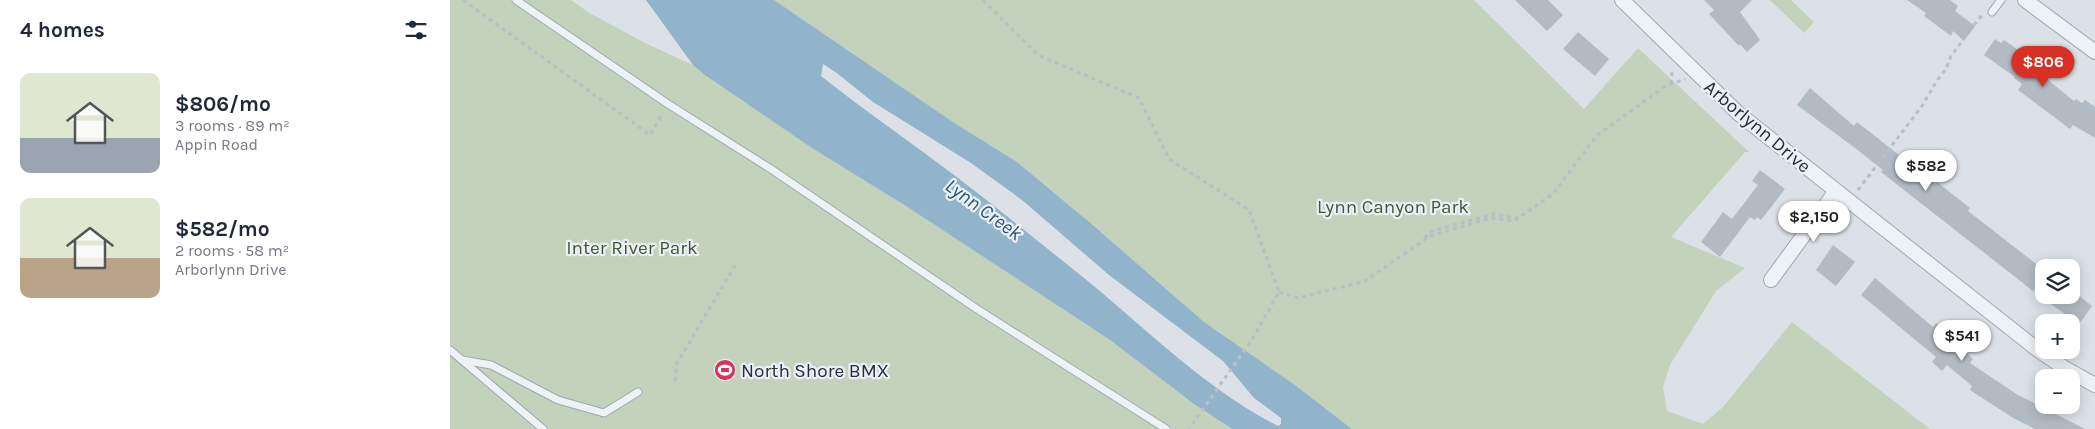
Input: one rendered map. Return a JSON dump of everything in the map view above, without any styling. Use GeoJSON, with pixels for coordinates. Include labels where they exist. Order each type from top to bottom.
{"type":"FeatureCollection","features":[{"type":"Feature","properties":{"kind":"street","name":"Arborlynn Drive"},"geometry":{"type":"LineString","coordinates":[[1622,0],[1739,114],[2038,350],[2066,369],[2095,385]]}},
{"type":"Feature","properties":{"kind":"street"},"geometry":{"type":"LineString","coordinates":[[2028,1],[2095,52]]}},
{"type":"Feature","properties":{"kind":"street"},"geometry":{"type":"LineString","coordinates":[[1771,280],[1836,191]]}},
{"type":"Feature","properties":{"kind":"lane"},"geometry":{"type":"LineString","coordinates":[[516,0],[668,104],[771,168],[978,309],[1166,429]]}},
{"type":"Feature","properties":{"kind":"lane"},"geometry":{"type":"LineString","coordinates":[[1992,12],[2001,0]]}},
{"type":"Feature","properties":{"kind":"lane"},"geometry":{"type":"LineString","coordinates":[[450,350],[543,429]]}},
{"type":"Feature","properties":{"kind":"lane"},"geometry":{"type":"LineString","coordinates":[[462,360],[491,365],[558,400],[604,413],[638,392]]}},
{"type":"Feature","properties":{"kind":"path"},"geometry":{"type":"LineString","coordinates":[[463,0],[650,135],[668,104]]}},
{"type":"Feature","properties":{"kind":"path"},"geometry":{"type":"LineString","coordinates":[[983,0],[1038,55],[1139,98],[1169,160],[1249,210],[1279,292],[1253,338],[1189,429]]}},
{"type":"Feature","properties":{"kind":"path"},"geometry":{"type":"LineString","coordinates":[[1850,201],[1922,106],[1946,69],[1951,56],[1963,40]]}},
{"type":"Feature","properties":{"kind":"path"},"geometry":{"type":"LineString","coordinates":[[1671,84],[1673,68]]}},
{"type":"Feature","properties":{"kind":"path"},"geometry":{"type":"LineString","coordinates":[[1279,292],[1298,298],[1365,280],[1430,236],[1491,218],[1514,221],[1553,194],[1597,136],[1671,84],[1697,74]]}},
{"type":"Feature","properties":{"kind":"path"},"geometry":{"type":"LineString","coordinates":[[675,381],[678,363],[736,264]]}},
{"type":"Feature","properties":{"kind":"green space","name":"Inter River Park"},"geometry":{"type":"Polygon","coordinates":[[[450,0],[571,0],[588,12],[643,42],[693,65],[812,148],[909,208],[1110,340],[1194,404],[1232,429],[450,429],[450,0]]]}},
{"type":"Feature","properties":{"kind":"green space","name":"Lynn Canyon Park"},"geometry":{"type":"Polygon","coordinates":[[[774,0],[1474,0],[1584,109],[1638,48],[1749,152],[1745,152],[1671,237],[1745,268],[1716,291],[1670,365],[1663,387],[1667,411],[1703,424],[1723,407],[1792,322],[1930,429],[1352,429],[1295,385],[1204,322],[1017,162],[953,122],[774,0]]]}},
{"type":"Feature","properties":{"kind":"green space"},"geometry":{"type":"Polygon","coordinates":[[[1770,0],[1791,0],[1814,22],[1804,33],[1770,0]]]}},
{"type":"Feature","properties":{"kind":"water","name":"Lynn Creek"},"geometry":{"type":"Polygon","coordinates":[[[646,0],[774,0],[953,122],[1017,162],[1204,322],[1295,385],[1352,429],[1232,429],[1194,404],[1110,340],[909,208],[812,148],[693,65],[646,0]],[[823,64],[821,76],[994,206],[1079,274],[1199,375],[1251,411],[1278,426],[1281,424],[1281,418],[1254,398],[1223,361],[1109,275],[1022,200],[971,163],[873,102],[823,64]]]}},
{"type":"Feature","properties":{"kind":"building"},"geometry":{"type":"Polygon","coordinates":[[[1515,0],[1548,0],[1563,15],[1547,31],[1515,0]]]}},
{"type":"Feature","properties":{"kind":"building"},"geometry":{"type":"Polygon","coordinates":[[[1704,0],[1752,0],[1740,12],[1760,40],[1747,52],[1709,14],[1714,10],[1704,0]]]}},
{"type":"Feature","properties":{"kind":"building"},"geometry":{"type":"Polygon","coordinates":[[[1907,0],[1950,0],[1958,6],[1955,11],[1975,26],[1964,41],[1953,31],[1951,36],[1924,16],[1926,13],[1907,0]]]}},
{"type":"Feature","properties":{"kind":"building"},"geometry":{"type":"Polygon","coordinates":[[[1578,32],[1609,59],[1595,76],[1563,49],[1578,32]]]}},
{"type":"Feature","properties":{"kind":"building"},"geometry":{"type":"Polygon","coordinates":[[[1995,39],[2001,43],[2004,40],[2024,54],[2046,72],[2043,76],[2074,101],[2076,99],[2082,103],[2085,100],[2095,107],[2095,138],[2073,125],[2070,129],[2018,90],[2022,84],[1984,55],[1995,39]]]}},
{"type":"Feature","properties":{"kind":"building"},"geometry":{"type":"Polygon","coordinates":[[[1810,88],[1854,126],[1857,122],[1936,184],[1937,182],[1970,208],[1968,211],[2035,263],[2035,289],[2033,291],[1881,172],[1883,170],[1797,105],[1810,88]]]}},
{"type":"Feature","properties":{"kind":"building"},"geometry":{"type":"Polygon","coordinates":[[[1760,170],[1785,189],[1761,220],[1757,217],[1755,220],[1750,217],[1720,257],[1701,242],[1723,212],[1732,219],[1758,185],[1752,181],[1760,170]]]}},
{"type":"Feature","properties":{"kind":"building"},"geometry":{"type":"Polygon","coordinates":[[[1833,245],[1855,262],[1836,286],[1816,270],[1833,245]]]}},
{"type":"Feature","properties":{"kind":"building"},"geometry":{"type":"Polygon","coordinates":[[[1875,278],[1933,327],[1936,323],[1967,351],[1973,359],[1970,363],[2018,395],[2035,404],[2035,414],[2055,414],[2085,429],[2035,429],[2013,418],[1970,390],[1972,386],[1947,365],[1942,371],[1932,362],[1936,357],[1861,295],[1875,278]]]}},
{"type":"Feature","properties":{"kind":"building"},"geometry":{"type":"Polygon","coordinates":[[[2080,297],[2092,306],[2080,323],[2080,314],[2065,314],[2051,304],[2080,304],[2080,297]]]}},
{"type":"Feature","properties":{"kind":"place","name":"North Shore BMX"},"geometry":{"type":"Point","coordinates":[725,370]}}]}
